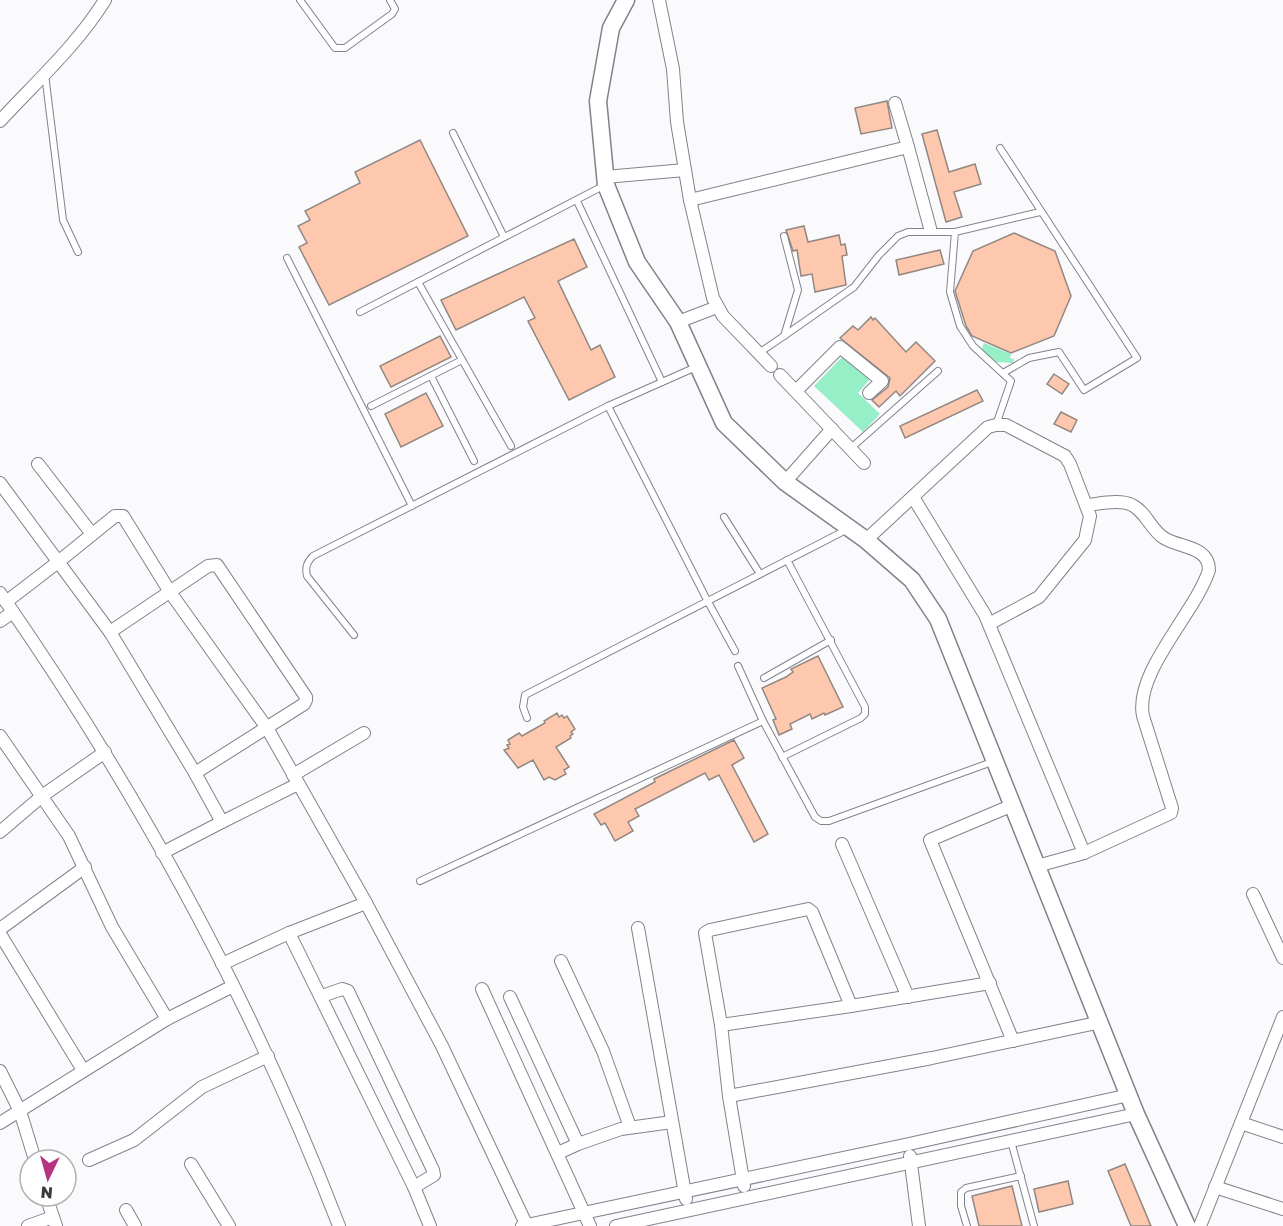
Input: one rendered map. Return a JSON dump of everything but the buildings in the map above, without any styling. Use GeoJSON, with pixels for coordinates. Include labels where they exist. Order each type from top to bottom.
{"type":"FeatureCollection","features":[{"type":"Feature","properties":{"kind":"main road"},"geometry":{"type":"LineString","coordinates":[[626,0],[611,28],[598,101],[606,181],[637,262],[678,322],[724,423],[784,482],[866,540],[912,580],[938,619],[1136,1114],[1187,1226]]}},
{"type":"Feature","properties":{"kind":"street"},"geometry":{"type":"LineString","coordinates":[[0,121],[91,21],[105,0]]}},
{"type":"Feature","properties":{"kind":"street"},"geometry":{"type":"LineString","coordinates":[[659,0],[673,69],[677,122],[690,200],[717,307],[864,463]]}},
{"type":"Feature","properties":{"kind":"street"},"geometry":{"type":"LineString","coordinates":[[896,103],[930,228]]}},
{"type":"Feature","properties":{"kind":"street"},"geometry":{"type":"LineString","coordinates":[[690,200],[908,147]]}},
{"type":"Feature","properties":{"kind":"street"},"geometry":{"type":"LineString","coordinates":[[606,181],[685,170]]}},
{"type":"Feature","properties":{"kind":"street"},"geometry":{"type":"LineString","coordinates":[[678,322],[717,307]]}},
{"type":"Feature","properties":{"kind":"street"},"geometry":{"type":"LineString","coordinates":[[796,391],[840,347],[882,381],[869,393]]}},
{"type":"Feature","properties":{"kind":"street"},"geometry":{"type":"LineString","coordinates":[[866,540],[988,427],[1006,425],[1065,456],[1090,516],[1085,540],[1039,597],[989,624]]}},
{"type":"Feature","properties":{"kind":"street"},"geometry":{"type":"LineString","coordinates":[[784,482],[832,429]]}},
{"type":"Feature","properties":{"kind":"street"},"geometry":{"type":"LineString","coordinates":[[38,464],[92,534]]}},
{"type":"Feature","properties":{"kind":"street"},"geometry":{"type":"LineString","coordinates":[[0,483],[110,632],[222,822]]}},
{"type":"Feature","properties":{"kind":"street"},"geometry":{"type":"LineString","coordinates":[[912,497],[989,624],[1084,853]]}},
{"type":"Feature","properties":{"kind":"street"},"geometry":{"type":"LineString","coordinates":[[1038,866],[1084,853],[1171,813],[1172,808],[1143,716],[1142,699],[1152,672],[1209,570],[1209,564],[1202,553],[1162,537],[1131,505],[1122,503],[1086,505]]}},
{"type":"Feature","properties":{"kind":"street"},"geometry":{"type":"LineString","coordinates":[[0,621],[6,602],[115,516],[123,516],[170,592],[267,728],[296,779],[366,903],[442,1046],[525,1226],[587,1220],[684,1192],[1129,1095]]}},
{"type":"Feature","properties":{"kind":"street"},"geometry":{"type":"LineString","coordinates":[[110,632],[208,566],[217,565],[306,697],[304,704],[195,773]]}},
{"type":"Feature","properties":{"kind":"street"},"geometry":{"type":"LineString","coordinates":[[6,602],[57,676],[105,752],[222,964],[268,1056],[315,1162],[339,1226]]}},
{"type":"Feature","properties":{"kind":"street"},"geometry":{"type":"LineString","coordinates":[[162,852],[222,822],[296,779],[364,733]]}},
{"type":"Feature","properties":{"kind":"street"},"geometry":{"type":"LineString","coordinates":[[0,736],[69,836],[112,927],[167,1019]]}},
{"type":"Feature","properties":{"kind":"street"},"geometry":{"type":"LineString","coordinates":[[0,832],[42,796],[105,752]]}},
{"type":"Feature","properties":{"kind":"street"},"geometry":{"type":"LineString","coordinates":[[1013,806],[930,840],[1013,1041]]}},
{"type":"Feature","properties":{"kind":"street"},"geometry":{"type":"LineString","coordinates":[[843,844],[908,997]]}},
{"type":"Feature","properties":{"kind":"street"},"geometry":{"type":"LineString","coordinates":[[0,929],[85,867]]}},
{"type":"Feature","properties":{"kind":"street"},"geometry":{"type":"LineString","coordinates":[[1252,894],[1283,958]]}},
{"type":"Feature","properties":{"kind":"street"},"geometry":{"type":"LineString","coordinates":[[222,964],[289,933],[366,903]]}},
{"type":"Feature","properties":{"kind":"street"},"geometry":{"type":"LineString","coordinates":[[746,1198],[729,1096],[722,1025],[705,933],[808,909],[812,912],[851,1006]]}},
{"type":"Feature","properties":{"kind":"street"},"geometry":{"type":"LineString","coordinates":[[638,928],[688,1211]]}},
{"type":"Feature","properties":{"kind":"street"},"geometry":{"type":"LineString","coordinates":[[289,933],[414,1187],[430,1226]]}},
{"type":"Feature","properties":{"kind":"street"},"geometry":{"type":"LineString","coordinates":[[0,934],[83,1070]]}},
{"type":"Feature","properties":{"kind":"street"},"geometry":{"type":"LineString","coordinates":[[561,961],[603,1051],[630,1127]]}},
{"type":"Feature","properties":{"kind":"street"},"geometry":{"type":"LineString","coordinates":[[722,1025],[990,983]]}},
{"type":"Feature","properties":{"kind":"street"},"geometry":{"type":"LineString","coordinates":[[0,1123],[167,1019],[233,986]]}},
{"type":"Feature","properties":{"kind":"street"},"geometry":{"type":"LineString","coordinates":[[322,996],[346,989],[353,1001],[434,1170],[431,1178],[414,1187]]}},
{"type":"Feature","properties":{"kind":"street"},"geometry":{"type":"LineString","coordinates":[[482,989],[587,1220]]}},
{"type":"Feature","properties":{"kind":"street"},"geometry":{"type":"LineString","coordinates":[[510,997],[578,1144]]}},
{"type":"Feature","properties":{"kind":"street"},"geometry":{"type":"LineString","coordinates":[[1200,1226],[1283,1020]]}},
{"type":"Feature","properties":{"kind":"street"},"geometry":{"type":"LineString","coordinates":[[729,1096],[1101,1022]]}},
{"type":"Feature","properties":{"kind":"street"},"geometry":{"type":"LineString","coordinates":[[89,1160],[134,1140],[202,1087],[268,1056]]}},
{"type":"Feature","properties":{"kind":"street"},"geometry":{"type":"LineString","coordinates":[[0,1071],[20,1111],[31,1148]]}},
{"type":"Feature","properties":{"kind":"street"},"geometry":{"type":"LineString","coordinates":[[616,1226],[1136,1114]]}},
{"type":"Feature","properties":{"kind":"street"},"geometry":{"type":"LineString","coordinates":[[558,1153],[630,1127],[672,1122]]}},
{"type":"Feature","properties":{"kind":"street"},"geometry":{"type":"LineString","coordinates":[[1241,1123],[1283,1137]]}},
{"type":"Feature","properties":{"kind":"street"},"geometry":{"type":"LineString","coordinates":[[909,1144],[919,1226]]}},
{"type":"Feature","properties":{"kind":"street"},"geometry":{"type":"LineString","coordinates":[[191,1164],[229,1226]]}},
{"type":"Feature","properties":{"kind":"street"},"geometry":{"type":"LineString","coordinates":[[1215,1187],[1283,1209]]}},
{"type":"Feature","properties":{"kind":"street"},"geometry":{"type":"LineString","coordinates":[[126,1210],[135,1226]]}},
{"type":"Feature","properties":{"kind":"street"},"geometry":{"type":"LineString","coordinates":[[28,1226],[54,1221]]}},
{"type":"Feature","properties":{"kind":"lane"},"geometry":{"type":"LineString","coordinates":[[300,0],[335,48],[339,50],[392,14],[395,9],[390,0]]}},
{"type":"Feature","properties":{"kind":"lane"},"geometry":{"type":"LineString","coordinates":[[45,73],[63,220],[78,252]]}},
{"type":"Feature","properties":{"kind":"lane"},"geometry":{"type":"LineString","coordinates":[[453,134],[504,237]]}},
{"type":"Feature","properties":{"kind":"lane"},"geometry":{"type":"LineString","coordinates":[[1000,148],[1137,358],[1084,390],[1059,352],[1029,358],[1003,373]]}},
{"type":"Feature","properties":{"kind":"lane"},"geometry":{"type":"LineString","coordinates":[[360,312],[577,201],[606,181]]}},
{"type":"Feature","properties":{"kind":"lane"},"geometry":{"type":"LineString","coordinates":[[577,201],[662,382]]}},
{"type":"Feature","properties":{"kind":"lane"},"geometry":{"type":"LineString","coordinates":[[759,353],[854,287],[879,255],[898,236],[908,232],[956,232],[1041,212]]}},
{"type":"Feature","properties":{"kind":"lane"},"geometry":{"type":"LineString","coordinates":[[956,232],[950,292],[960,326],[973,346],[1011,381],[996,425]]}},
{"type":"Feature","properties":{"kind":"lane"},"geometry":{"type":"LineString","coordinates":[[784,236],[798,290],[784,336]]}},
{"type":"Feature","properties":{"kind":"lane"},"geometry":{"type":"LineString","coordinates":[[287,258],[412,506]]}},
{"type":"Feature","properties":{"kind":"lane"},"geometry":{"type":"LineString","coordinates":[[418,282],[511,446]]}},
{"type":"Feature","properties":{"kind":"lane"},"geometry":{"type":"LineString","coordinates":[[371,406],[462,360]]}},
{"type":"Feature","properties":{"kind":"lane"},"geometry":{"type":"LineString","coordinates":[[354,635],[308,576],[306,569],[308,561],[314,556],[608,406],[698,365]]}},
{"type":"Feature","properties":{"kind":"lane"},"geometry":{"type":"LineString","coordinates":[[851,448],[938,371]]}},
{"type":"Feature","properties":{"kind":"lane"},"geometry":{"type":"LineString","coordinates":[[431,376],[474,462]]}},
{"type":"Feature","properties":{"kind":"lane"},"geometry":{"type":"LineString","coordinates":[[608,406],[735,651]]}},
{"type":"Feature","properties":{"kind":"lane"},"geometry":{"type":"LineString","coordinates":[[724,517],[760,573]]}},
{"type":"Feature","properties":{"kind":"lane"},"geometry":{"type":"LineString","coordinates":[[527,718],[523,707],[525,695],[849,528]]}},
{"type":"Feature","properties":{"kind":"lane"},"geometry":{"type":"LineString","coordinates":[[782,757],[861,718],[865,714],[866,707],[788,560]]}},
{"type":"Feature","properties":{"kind":"lane"},"geometry":{"type":"LineString","coordinates":[[764,678],[831,640]]}},
{"type":"Feature","properties":{"kind":"lane"},"geometry":{"type":"LineString","coordinates":[[738,666],[782,757],[815,817],[821,821],[829,821],[996,761]]}},
{"type":"Feature","properties":{"kind":"lane"},"geometry":{"type":"LineString","coordinates":[[420,881],[763,721]]}},
{"type":"Feature","properties":{"kind":"lane"},"geometry":{"type":"LineString","coordinates":[[1011,1141],[1034,1226]]}},
{"type":"Feature","properties":{"kind":"lane"},"geometry":{"type":"LineString","coordinates":[[967,1226],[961,1206],[961,1192],[966,1188],[1021,1176]]}},
{"type":"Feature","properties":{"kind":"green space"},"geometry":{"type":"Polygon","coordinates":[[[984,343],[1011,354],[1010,358],[1014,359],[1013,363],[997,362],[981,351],[984,343]]]}},
{"type":"Feature","properties":{"kind":"green space"},"geometry":{"type":"Polygon","coordinates":[[[845,354],[871,378],[858,393],[880,414],[863,432],[814,386],[845,354]]]}}]}
